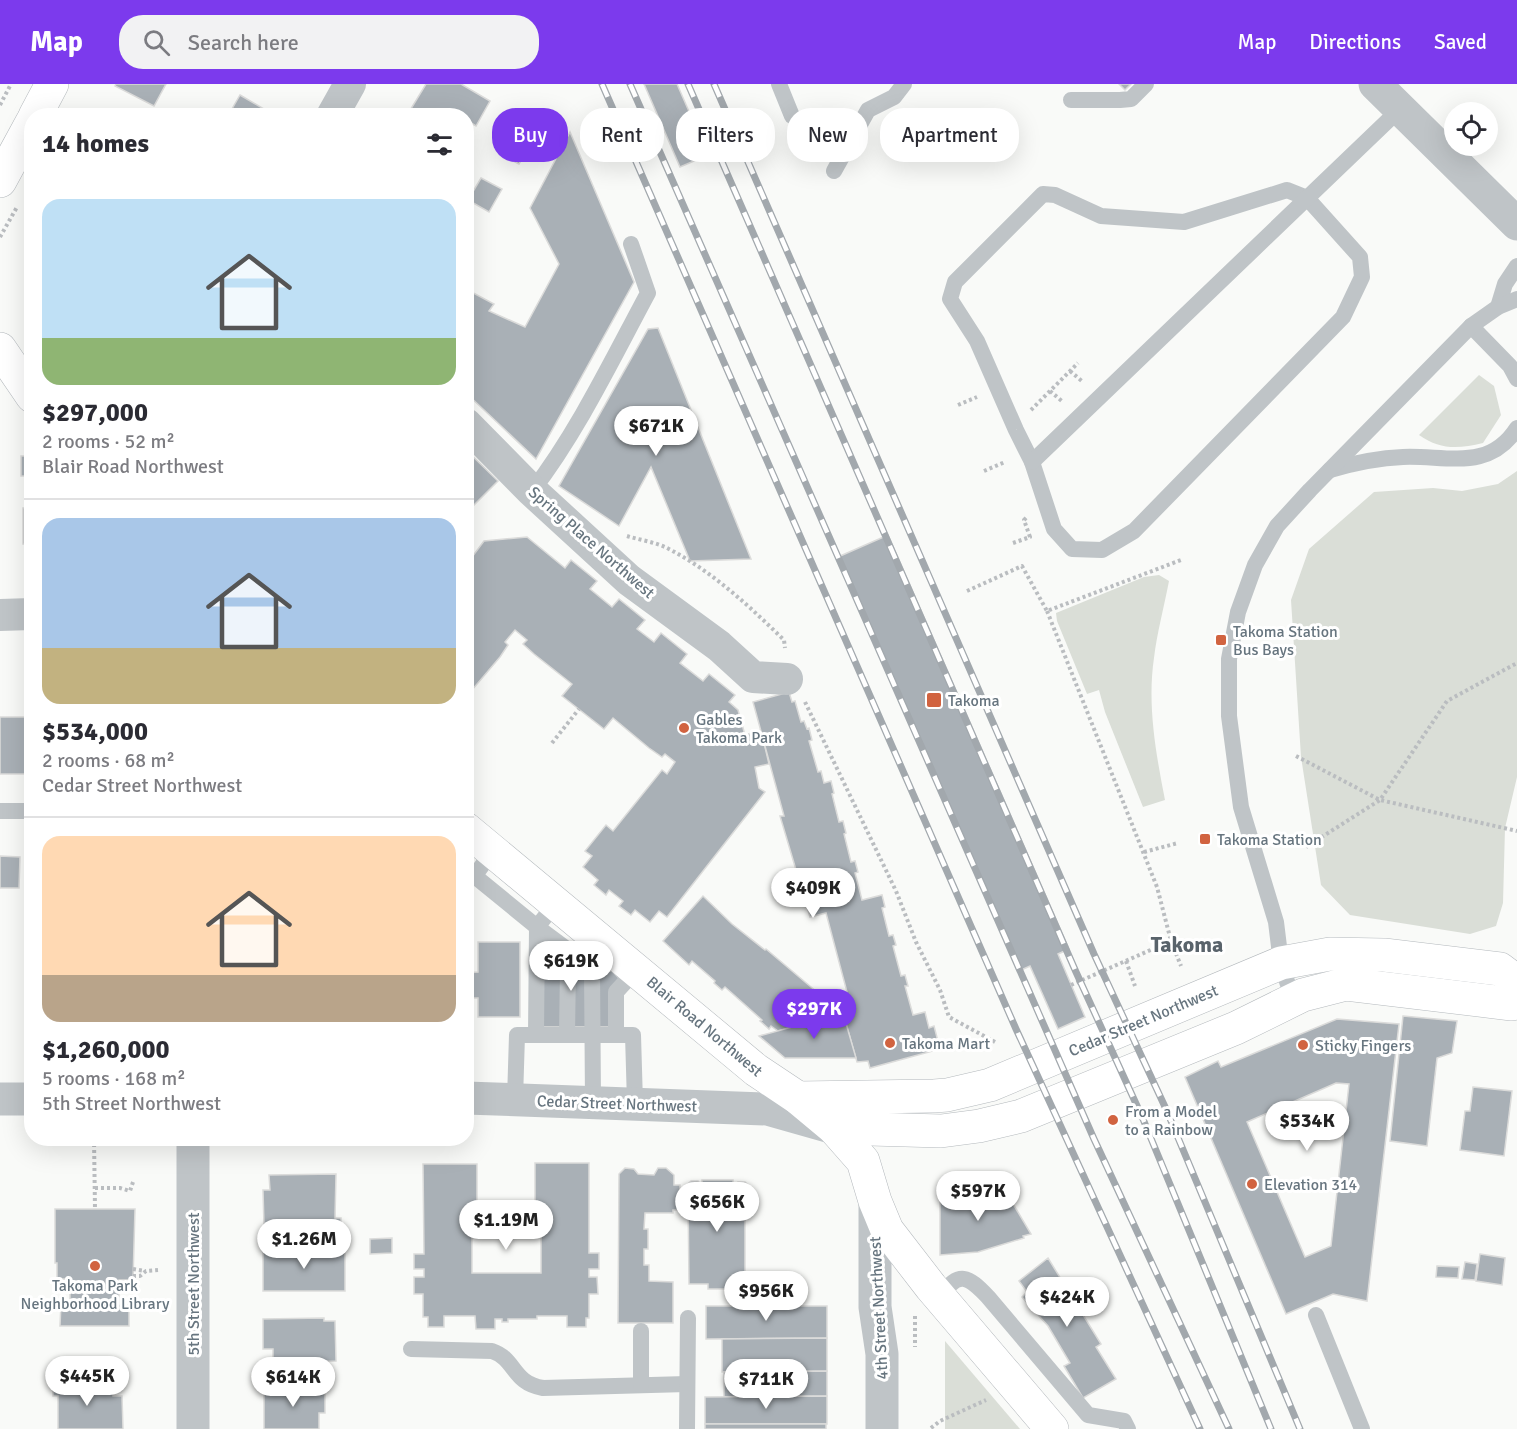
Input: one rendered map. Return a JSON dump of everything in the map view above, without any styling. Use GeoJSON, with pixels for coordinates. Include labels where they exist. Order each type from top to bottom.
{"type":"FeatureCollection","features":[{"type":"Feature","properties":{"kind":"main road"},"geometry":{"type":"LineString","coordinates":[[39,108],[52,84]]}},
{"type":"Feature","properties":{"kind":"main road"},"geometry":{"type":"LineString","coordinates":[[0,181],[24,137]]}},
{"type":"Feature","properties":{"kind":"main road"},"geometry":{"type":"LineString","coordinates":[[0,349],[24,384]]}},
{"type":"Feature","properties":{"kind":"main road","name":"Blair Road Northwest"},"geometry":{"type":"LineString","coordinates":[[474,836],[493,851],[546,915],[585,945],[637,969],[756,1070],[798,1098],[834,1128]]}},
{"type":"Feature","properties":{"kind":"main road","name":"Cedar Street Northwest"},"geometry":{"type":"LineString","coordinates":[[798,1098],[947,1095],[990,1085],[1281,963],[1330,954],[1384,955],[1500,969],[1517,982]]}},
{"type":"Feature","properties":{"kind":"main road","name":"Cedar Street Northwest"},"geometry":{"type":"LineString","coordinates":[[834,1128],[941,1131],[978,1126],[1021,1116],[1226,1032],[1303,995],[1346,984],[1512,1004],[1517,1001]]}},
{"type":"Feature","properties":{"kind":"main road","name":"4th Street Northwest"},"geometry":{"type":"LineString","coordinates":[[834,1128],[863,1161],[874,1201]]}},
{"type":"Feature","properties":{"kind":"main road"},"geometry":{"type":"LineString","coordinates":[[874,1201],[887,1230],[931,1287],[1052,1429]]}},
{"type":"Feature","properties":{"kind":"street"},"geometry":{"type":"LineString","coordinates":[[336,108],[350,84]]}},
{"type":"Feature","properties":{"kind":"street"},"geometry":{"type":"LineString","coordinates":[[1375,84],[1517,224]]}},
{"type":"Feature","properties":{"kind":"street","name":"Spring Place Northwest"},"geometry":{"type":"LineString","coordinates":[[474,432],[532,491],[629,580],[719,646],[753,677],[787,679]]}},
{"type":"Feature","properties":{"kind":"street"},"geometry":{"type":"LineString","coordinates":[[0,615],[24,614]]}},
{"type":"Feature","properties":{"kind":"street","name":"Cedar Street Northwest"},"geometry":{"type":"LineString","coordinates":[[474,1098],[767,1109],[834,1128]]}},
{"type":"Feature","properties":{"kind":"street","name":"Cedar Street Northwest"},"geometry":{"type":"LineString","coordinates":[[767,1109],[798,1098]]}},
{"type":"Feature","properties":{"kind":"street"},"geometry":{"type":"LineString","coordinates":[[0,1099],[24,1099]]}},
{"type":"Feature","properties":{"kind":"street","name":"5th Street Northwest"},"geometry":{"type":"LineString","coordinates":[[193,1429],[194,1146]]}},
{"type":"Feature","properties":{"kind":"street","name":"4th Street Northwest"},"geometry":{"type":"LineString","coordinates":[[874,1201],[875,1307],[882,1354],[882,1429]]}},
{"type":"Feature","properties":{"kind":"lane"},"geometry":{"type":"LineString","coordinates":[[779,84],[789,108]]}},
{"type":"Feature","properties":{"kind":"lane"},"geometry":{"type":"LineString","coordinates":[[834,171],[868,111],[894,97],[904,84]]}},
{"type":"Feature","properties":{"kind":"lane"},"geometry":{"type":"LineString","coordinates":[[1071,100],[1131,99],[1146,84]]}},
{"type":"Feature","properties":{"kind":"lane"},"geometry":{"type":"LineString","coordinates":[[1032,462],[1400,109]]}},
{"type":"Feature","properties":{"kind":"lane"},"geometry":{"type":"LineString","coordinates":[[1287,190],[1307,198],[1360,256],[1362,276],[1343,317],[1134,531],[1102,550],[1072,549],[1054,529],[1032,462],[977,341],[950,299],[955,282],[1044,194],[1055,195],[1101,216],[1184,222],[1287,190]]}},
{"type":"Feature","properties":{"kind":"lane"},"geometry":{"type":"LineString","coordinates":[[532,491],[556,457],[648,293],[631,244]]}},
{"type":"Feature","properties":{"kind":"lane"},"geometry":{"type":"LineString","coordinates":[[1498,307],[1505,284],[1517,266]]}},
{"type":"Feature","properties":{"kind":"lane"},"geometry":{"type":"LineString","coordinates":[[1293,1000],[1281,963],[1276,922],[1241,807],[1229,716],[1229,660],[1238,612],[1255,565],[1277,526],[1471,326],[1498,307],[1517,298]]}},
{"type":"Feature","properties":{"kind":"lane"},"geometry":{"type":"LineString","coordinates":[[1471,326],[1510,366],[1517,379]]}},
{"type":"Feature","properties":{"kind":"lane"},"geometry":{"type":"LineString","coordinates":[[1329,471],[1370,459],[1405,457],[1459,460],[1486,455],[1508,441],[1517,428]]}},
{"type":"Feature","properties":{"kind":"lane"},"geometry":{"type":"LineString","coordinates":[[0,811],[24,811]]}},
{"type":"Feature","properties":{"kind":"lane"},"geometry":{"type":"LineString","coordinates":[[536,1035],[546,915]]}},
{"type":"Feature","properties":{"kind":"lane"},"geometry":{"type":"LineString","coordinates":[[567,1035],[568,967],[585,945]]}},
{"type":"Feature","properties":{"kind":"lane"},"geometry":{"type":"LineString","coordinates":[[585,945],[592,968],[593,1102]]}},
{"type":"Feature","properties":{"kind":"lane"},"geometry":{"type":"LineString","coordinates":[[635,1103],[616,992],[637,969]]}},
{"type":"Feature","properties":{"kind":"lane"},"geometry":{"type":"LineString","coordinates":[[515,1099],[515,1038],[517,1035],[625,1035]]}},
{"type":"Feature","properties":{"kind":"lane"},"geometry":{"type":"LineString","coordinates":[[941,1296],[951,1282],[963,1278],[970,1280],[988,1296],[1088,1414],[1124,1421],[1128,1429]]}},
{"type":"Feature","properties":{"kind":"lane"},"geometry":{"type":"LineString","coordinates":[[1316,1315],[1362,1429]]}},
{"type":"Feature","properties":{"kind":"lane"},"geometry":{"type":"LineString","coordinates":[[687,1429],[688,1318]]}},
{"type":"Feature","properties":{"kind":"lane"},"geometry":{"type":"LineString","coordinates":[[641,1331],[641,1386]]}},
{"type":"Feature","properties":{"kind":"lane"},"geometry":{"type":"LineString","coordinates":[[411,1349],[492,1351],[502,1354],[521,1379],[530,1386],[543,1388],[687,1384]]}},
{"type":"Feature","properties":{"kind":"path"},"geometry":{"type":"LineString","coordinates":[[0,105],[11,84]]}},
{"type":"Feature","properties":{"kind":"path"},"geometry":{"type":"LineString","coordinates":[[0,237],[4,229]]}},
{"type":"Feature","properties":{"kind":"path"},"geometry":{"type":"LineString","coordinates":[[1025,416],[1078,363]]}},
{"type":"Feature","properties":{"kind":"path"},"geometry":{"type":"LineString","coordinates":[[1070,371],[1074,375]]}},
{"type":"Feature","properties":{"kind":"path"},"geometry":{"type":"LineString","coordinates":[[1050,391],[1055,395]]}},
{"type":"Feature","properties":{"kind":"path"},"geometry":{"type":"LineString","coordinates":[[984,471],[1005,462]]}},
{"type":"Feature","properties":{"kind":"path"},"geometry":{"type":"LineString","coordinates":[[625,536],[666,548],[719,581],[784,640],[787,679],[798,687],[896,891],[949,1017],[998,1043]]}},
{"type":"Feature","properties":{"kind":"path"},"geometry":{"type":"LineString","coordinates":[[1047,611],[1181,560]]}},
{"type":"Feature","properties":{"kind":"path"},"geometry":{"type":"LineString","coordinates":[[967,591],[1022,566],[1047,611],[1144,852],[1157,887],[1180,966]]}},
{"type":"Feature","properties":{"kind":"path"},"geometry":{"type":"LineString","coordinates":[[1306,847],[1380,800],[1447,701],[1517,663]]}},
{"type":"Feature","properties":{"kind":"path"},"geometry":{"type":"LineString","coordinates":[[552,743],[579,710]]}},
{"type":"Feature","properties":{"kind":"path"},"geometry":{"type":"LineString","coordinates":[[1296,756],[1380,800],[1517,831]]}},
{"type":"Feature","properties":{"kind":"path"},"geometry":{"type":"LineString","coordinates":[[1144,852],[1178,843]]}},
{"type":"Feature","properties":{"kind":"path"},"geometry":{"type":"LineString","coordinates":[[1071,985],[1171,941]]}},
{"type":"Feature","properties":{"kind":"path"},"geometry":{"type":"LineString","coordinates":[[1126,961],[1135,986]]}},
{"type":"Feature","properties":{"kind":"path"},"geometry":{"type":"LineString","coordinates":[[94,1146],[95,1209]]}},
{"type":"Feature","properties":{"kind":"path"},"geometry":{"type":"LineString","coordinates":[[95,1188],[120,1188],[130,1191],[133,1182]]}},
{"type":"Feature","properties":{"kind":"path"},"geometry":{"type":"LineString","coordinates":[[133,1269],[158,1270]]}},
{"type":"Feature","properties":{"kind":"path"},"geometry":{"type":"LineString","coordinates":[[133,1276],[140,1276],[146,1271]]}},
{"type":"Feature","properties":{"kind":"path"},"geometry":{"type":"LineString","coordinates":[[931,1428],[939,1421],[988,1399]]}},
{"type":"Feature","properties":{"kind":"shaded area"},"geometry":{"type":"Polygon","coordinates":[[[1479,375],[1494,386],[1501,415],[1483,443],[1442,446],[1419,435],[1479,375]]]}},
{"type":"Feature","properties":{"kind":"shaded area"},"geometry":{"type":"Polygon","coordinates":[[[1517,471],[1517,777],[1505,828],[1503,903],[1496,926],[1470,934],[1350,915],[1321,885],[1301,757],[1291,600],[1309,549],[1374,492],[1433,488],[1462,491],[1498,484],[1517,471]]]}},
{"type":"Feature","properties":{"kind":"shaded area"},"geometry":{"type":"Polygon","coordinates":[[[1159,575],[1169,581],[1155,649],[1152,711],[1165,800],[1143,807],[1105,712],[1099,690],[1087,694],[1057,621],[1056,613],[1144,577],[1159,575]]]}},
{"type":"Feature","properties":{"kind":"shaded area"},"geometry":{"type":"Polygon","coordinates":[[[945,1341],[1020,1429],[945,1429],[945,1341]]]}},
{"type":"Feature","properties":{"kind":"building"},"geometry":{"type":"Polygon","coordinates":[[[116,84],[166,84],[154,106],[115,86],[116,84]]]}},
{"type":"Feature","properties":{"kind":"building"},"geometry":{"type":"Polygon","coordinates":[[[426,84],[461,84],[490,101],[476,126],[474,125],[474,108],[411,108],[426,84]]]}},
{"type":"Feature","properties":{"kind":"building"},"geometry":{"type":"Polygon","coordinates":[[[644,84],[677,84],[687,108],[676,108],[676,158],[664,130],[664,108],[654,108],[644,84]]]}},
{"type":"Feature","properties":{"kind":"building"},"geometry":{"type":"Polygon","coordinates":[[[1119,84],[1131,84],[1125,90],[1119,84]]]}},
{"type":"Feature","properties":{"kind":"building"},"geometry":{"type":"Polygon","coordinates":[[[240,95],[262,108],[233,108],[240,95]]]}},
{"type":"Feature","properties":{"kind":"building"},"geometry":{"type":"Polygon","coordinates":[[[570,132],[580,155],[580,162],[583,162],[634,282],[536,459],[474,401],[474,293],[494,304],[489,311],[525,327],[559,264],[530,208],[554,162],[568,162],[570,132]]]}},
{"type":"Feature","properties":{"kind":"building"},"geometry":{"type":"Polygon","coordinates":[[[678,162],[692,162],[680,167],[678,162]]]}},
{"type":"Feature","properties":{"kind":"building"},"geometry":{"type":"Polygon","coordinates":[[[481,178],[502,189],[489,212],[474,203],[474,190],[481,178]]]}},
{"type":"Feature","properties":{"kind":"building"},"geometry":{"type":"Polygon","coordinates":[[[658,328],[751,559],[690,561],[651,467],[619,526],[559,486],[648,329],[658,328]]]}},
{"type":"Feature","properties":{"kind":"building"},"geometry":{"type":"Polygon","coordinates":[[[21,456],[24,456],[24,476],[21,476],[21,456]]]}},
{"type":"Feature","properties":{"kind":"building"},"geometry":{"type":"Polygon","coordinates":[[[474,458],[498,481],[474,505],[474,458]]]}},
{"type":"Feature","properties":{"kind":"building"},"geometry":{"type":"Polygon","coordinates":[[[23,508],[24,508],[24,544],[23,508]]]}},
{"type":"Feature","properties":{"kind":"building"},"geometry":{"type":"Polygon","coordinates":[[[888,535],[1069,949],[1058,954],[1085,1017],[1058,1029],[1030,966],[1019,971],[838,557],[888,535]]]}},
{"type":"Feature","properties":{"kind":"building","name":"Gables Takoma Park"},"geometry":{"type":"Polygon","coordinates":[[[527,537],[565,568],[571,560],[597,581],[590,589],[612,607],[619,599],[645,620],[637,629],[654,642],[661,633],[687,654],[680,663],[703,681],[709,674],[735,695],[729,702],[738,710],[745,735],[761,730],[769,764],[755,767],[759,788],[765,792],[667,917],[659,911],[650,922],[635,910],[631,915],[619,906],[623,901],[609,890],[606,895],[594,885],[598,880],[583,867],[592,856],[585,851],[606,825],[613,831],[662,770],[667,774],[675,762],[665,754],[662,757],[649,748],[613,718],[604,729],[562,696],[572,684],[523,644],[527,640],[515,630],[505,642],[508,645],[500,657],[474,688],[474,554],[484,541],[527,537]]]}},
{"type":"Feature","properties":{"kind":"building"},"geometry":{"type":"Polygon","coordinates":[[[789,692],[792,702],[795,701],[801,722],[804,721],[807,729],[809,728],[812,740],[809,741],[818,772],[821,771],[824,783],[831,781],[839,822],[843,821],[851,862],[855,861],[858,872],[855,873],[862,900],[882,895],[885,907],[882,908],[889,936],[893,935],[896,945],[893,946],[901,976],[905,975],[908,986],[905,986],[913,1015],[925,1012],[929,1028],[934,1026],[940,1049],[870,1068],[868,1061],[857,1062],[843,1013],[778,1031],[771,1026],[769,1029],[725,987],[722,990],[692,961],[689,965],[663,941],[703,896],[732,924],[766,949],[824,998],[847,992],[826,913],[810,917],[780,816],[784,816],[753,702],[789,692]]]}},
{"type":"Feature","properties":{"kind":"building"},"geometry":{"type":"Polygon","coordinates":[[[0,717],[24,717],[24,774],[0,774],[0,717]]]}},
{"type":"Feature","properties":{"kind":"building"},"geometry":{"type":"Polygon","coordinates":[[[0,856],[20,857],[19,888],[0,888],[0,856]]]}},
{"type":"Feature","properties":{"kind":"building"},"geometry":{"type":"Polygon","coordinates":[[[531,941],[564,941],[564,971],[612,971],[621,980],[621,1027],[531,1027],[531,941]]]}},
{"type":"Feature","properties":{"kind":"building"},"geometry":{"type":"Polygon","coordinates":[[[478,942],[520,942],[520,1017],[478,1017],[478,998],[474,998],[474,972],[478,972],[478,942]]]}},
{"type":"Feature","properties":{"kind":"building"},"geometry":{"type":"Polygon","coordinates":[[[843,1013],[856,1058],[785,1058],[759,1036],[843,1013]]]}},
{"type":"Feature","properties":{"kind":"building"},"geometry":{"type":"Polygon","coordinates":[[[1403,1016],[1457,1021],[1452,1053],[1437,1058],[1427,1146],[1390,1141],[1403,1016]]]}},
{"type":"Feature","properties":{"kind":"building","name":"Elevation 314"},"geometry":{"type":"Polygon","coordinates":[[[1337,1019],[1399,1024],[1367,1301],[1333,1294],[1286,1314],[1185,1077],[1218,1061],[1221,1067],[1337,1019]],[[1336,1083],[1247,1122],[1305,1257],[1331,1246],[1349,1084],[1336,1083]]]}},
{"type":"Feature","properties":{"kind":"building"},"geometry":{"type":"Polygon","coordinates":[[[1473,1087],[1512,1091],[1504,1156],[1460,1150],[1465,1111],[1470,1111],[1473,1087]]]}},
{"type":"Feature","properties":{"kind":"building"},"geometry":{"type":"Polygon","coordinates":[[[535,1163],[589,1163],[589,1253],[599,1253],[599,1269],[589,1269],[589,1277],[597,1277],[598,1294],[589,1294],[589,1318],[586,1318],[586,1327],[567,1327],[567,1316],[537,1316],[537,1319],[508,1319],[508,1322],[495,1319],[495,1329],[476,1329],[475,1316],[444,1316],[444,1327],[428,1327],[428,1317],[423,1317],[423,1294],[414,1294],[414,1277],[424,1277],[424,1269],[414,1269],[414,1254],[424,1254],[423,1164],[477,1164],[477,1232],[472,1232],[472,1273],[541,1273],[541,1232],[535,1232],[535,1163]]]}},
{"type":"Feature","properties":{"kind":"building"},"geometry":{"type":"Polygon","coordinates":[[[625,1168],[634,1169],[638,1174],[654,1175],[658,1168],[666,1168],[674,1175],[674,1185],[680,1185],[680,1210],[673,1210],[673,1213],[645,1213],[644,1229],[648,1229],[648,1249],[644,1249],[644,1265],[649,1265],[649,1281],[673,1282],[673,1323],[618,1323],[619,1174],[625,1168]]]}},
{"type":"Feature","properties":{"kind":"building"},"geometry":{"type":"Polygon","coordinates":[[[336,1174],[335,1218],[341,1218],[341,1235],[311,1235],[311,1226],[264,1226],[263,1190],[270,1190],[269,1175],[336,1174]]]}},
{"type":"Feature","properties":{"kind":"building"},"geometry":{"type":"Polygon","coordinates":[[[702,1180],[733,1180],[733,1186],[738,1182],[745,1182],[749,1186],[749,1193],[745,1197],[745,1285],[726,1285],[726,1289],[708,1289],[708,1284],[689,1284],[686,1186],[691,1181],[698,1181],[702,1186],[702,1180]]]}},
{"type":"Feature","properties":{"kind":"building"},"geometry":{"type":"Polygon","coordinates":[[[1003,1187],[1031,1234],[978,1252],[940,1255],[940,1193],[968,1193],[968,1196],[972,1196],[1003,1187]]]}},
{"type":"Feature","properties":{"kind":"building","name":"Takoma Park Neighborhood Library"},"geometry":{"type":"Polygon","coordinates":[[[55,1209],[135,1209],[133,1280],[119,1280],[119,1304],[129,1304],[129,1326],[60,1326],[61,1303],[70,1303],[70,1279],[57,1279],[55,1209]]]}},
{"type":"Feature","properties":{"kind":"building"},"geometry":{"type":"Polygon","coordinates":[[[392,1238],[392,1253],[370,1254],[370,1239],[392,1238]]]}},
{"type":"Feature","properties":{"kind":"building"},"geometry":{"type":"Polygon","coordinates":[[[345,1249],[345,1291],[263,1291],[263,1250],[345,1249]]]}},
{"type":"Feature","properties":{"kind":"building"},"geometry":{"type":"Polygon","coordinates":[[[1480,1254],[1505,1258],[1502,1285],[1476,1281],[1480,1254]]]}},
{"type":"Feature","properties":{"kind":"building"},"geometry":{"type":"Polygon","coordinates":[[[1048,1258],[1101,1344],[1096,1347],[1116,1379],[1083,1398],[1064,1366],[1070,1363],[1048,1326],[1022,1297],[1027,1292],[1019,1281],[1048,1258]]]}},
{"type":"Feature","properties":{"kind":"building"},"geometry":{"type":"Polygon","coordinates":[[[1465,1262],[1477,1264],[1475,1280],[1462,1279],[1465,1262]]]}},
{"type":"Feature","properties":{"kind":"building"},"geometry":{"type":"Polygon","coordinates":[[[1437,1266],[1459,1267],[1458,1278],[1436,1277],[1437,1266]]]}},
{"type":"Feature","properties":{"kind":"building"},"geometry":{"type":"Polygon","coordinates":[[[706,1306],[827,1306],[827,1338],[706,1339],[706,1306]]]}},
{"type":"Feature","properties":{"kind":"building"},"geometry":{"type":"Polygon","coordinates":[[[324,1318],[324,1321],[335,1321],[336,1361],[273,1364],[273,1349],[263,1349],[263,1319],[324,1318]]]}},
{"type":"Feature","properties":{"kind":"building"},"geometry":{"type":"Polygon","coordinates":[[[827,1338],[827,1371],[722,1372],[722,1339],[827,1338]]]}},
{"type":"Feature","properties":{"kind":"building"},"geometry":{"type":"Polygon","coordinates":[[[827,1371],[827,1396],[724,1397],[724,1372],[827,1371]]]}},
{"type":"Feature","properties":{"kind":"building"},"geometry":{"type":"Polygon","coordinates":[[[53,1382],[95,1382],[95,1393],[113,1393],[113,1396],[122,1396],[123,1429],[58,1429],[58,1396],[53,1396],[53,1382]]]}},
{"type":"Feature","properties":{"kind":"building"},"geometry":{"type":"Polygon","coordinates":[[[273,1388],[320,1388],[320,1392],[325,1392],[325,1413],[319,1413],[319,1429],[264,1429],[264,1390],[273,1390],[273,1388]]]}},
{"type":"Feature","properties":{"kind":"building"},"geometry":{"type":"Polygon","coordinates":[[[827,1396],[827,1424],[705,1424],[705,1397],[827,1396]]]}},
{"type":"Feature","properties":{"kind":"building"},"geometry":{"type":"Polygon","coordinates":[[[705,1424],[826,1424],[826,1429],[705,1429],[705,1424]]]}},
{"type":"Feature","properties":{"kind":"railway"},"geometry":{"type":"LineString","coordinates":[[602,84],[1016,1029],[1200,1429]]}},
{"type":"Feature","properties":{"kind":"railway"},"geometry":{"type":"LineString","coordinates":[[630,84],[1094,1139],[1229,1429]]}},
{"type":"Feature","properties":{"kind":"railway"},"geometry":{"type":"LineString","coordinates":[[688,84],[1076,972],[1143,1119],[1271,1429]]}},
{"type":"Feature","properties":{"kind":"railway"},"geometry":{"type":"LineString","coordinates":[[714,84],[1094,954],[1166,1109],[1300,1429]]}},
{"type":"Feature","properties":{"kind":"place","name":"Takoma Station Bus Bays"},"geometry":{"type":"Point","coordinates":[1221,640]}},
{"type":"Feature","properties":{"kind":"place","name":"Takoma"},"geometry":{"type":"Point","coordinates":[934,700]}},
{"type":"Feature","properties":{"kind":"place","name":"Gables Takoma Park"},"geometry":{"type":"Point","coordinates":[684,728]}},
{"type":"Feature","properties":{"kind":"place","name":"Takoma Station"},"geometry":{"type":"Point","coordinates":[1205,839]}},
{"type":"Feature","properties":{"kind":"place","name":"Takoma Mart"},"geometry":{"type":"Point","coordinates":[890,1043]}},
{"type":"Feature","properties":{"kind":"place","name":"Sticky Fingers"},"geometry":{"type":"Point","coordinates":[1303,1045]}},
{"type":"Feature","properties":{"kind":"place","name":"From a Model to a Rainbow"},"geometry":{"type":"Point","coordinates":[1113,1120]}},
{"type":"Feature","properties":{"kind":"place","name":"Elevation 314"},"geometry":{"type":"Point","coordinates":[1252,1184]}},
{"type":"Feature","properties":{"kind":"place","name":"Takoma Park Neighborhood Library"},"geometry":{"type":"Point","coordinates":[95,1266]}},
{"type":"Feature","properties":{"kind":"district","name":"Takoma"},"geometry":{"type":"Point","coordinates":[1187,944]}}]}
